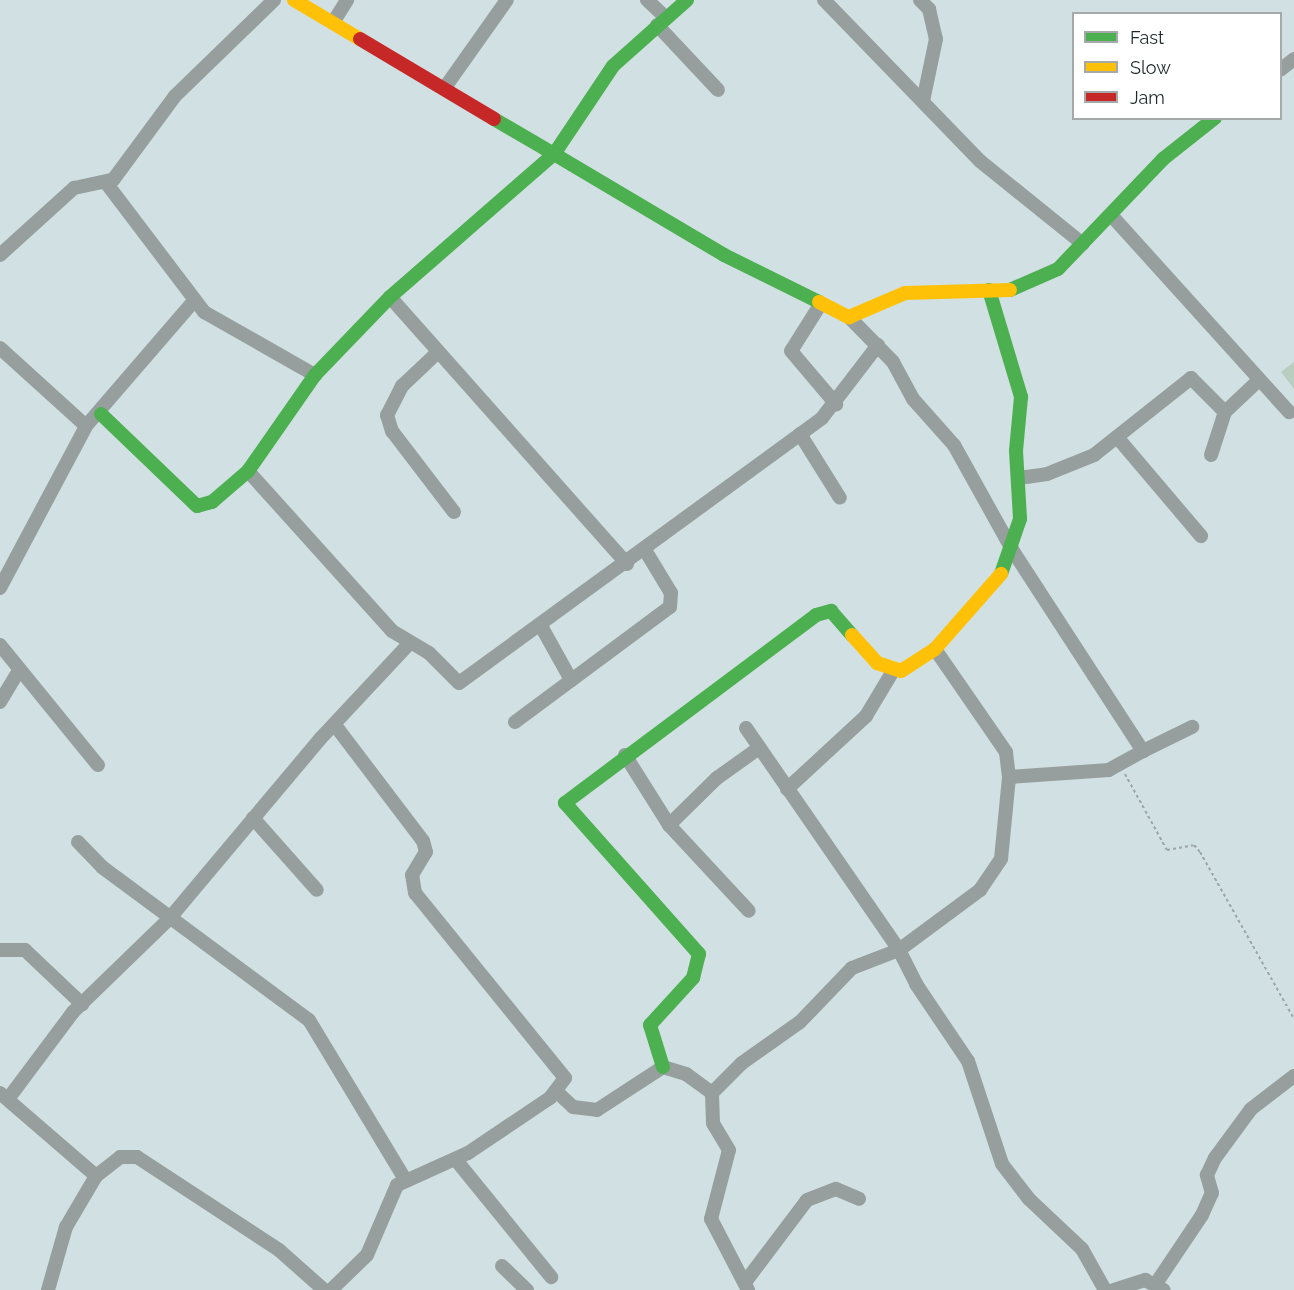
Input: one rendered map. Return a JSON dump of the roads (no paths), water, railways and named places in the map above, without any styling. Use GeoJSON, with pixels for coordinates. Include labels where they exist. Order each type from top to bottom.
{"type":"FeatureCollection","features":[{"type":"Feature","properties":{"kind":"street"},"geometry":{"type":"LineString","coordinates":[[0,255],[74,188],[107,184],[175,96],[274,0]]}},
{"type":"Feature","properties":{"kind":"street"},"geometry":{"type":"LineString","coordinates":[[294,0],[446,86],[554,154],[820,305],[849,317],[878,345],[913,399],[954,445],[1013,551],[1143,751]]}},
{"type":"Feature","properties":{"kind":"street"},"geometry":{"type":"LineString","coordinates":[[334,21],[347,0]]}},
{"type":"Feature","properties":{"kind":"street"},"geometry":{"type":"LineString","coordinates":[[446,86],[507,0]]}},
{"type":"Feature","properties":{"kind":"street"},"geometry":{"type":"LineString","coordinates":[[647,0],[661,21],[718,90]]}},
{"type":"Feature","properties":{"kind":"street"},"geometry":{"type":"LineString","coordinates":[[101,414],[197,506],[212,502],[248,471],[315,375],[390,297],[554,154],[613,66],[687,0]]}},
{"type":"Feature","properties":{"kind":"street"},"geometry":{"type":"LineString","coordinates":[[824,0],[980,161],[1083,244]]}},
{"type":"Feature","properties":{"kind":"street"},"geometry":{"type":"LineString","coordinates":[[921,0],[929,9],[936,39],[923,101]]}},
{"type":"Feature","properties":{"kind":"street"},"geometry":{"type":"LineString","coordinates":[[1282,69],[1294,59]]}},
{"type":"Feature","properties":{"kind":"street"},"geometry":{"type":"LineString","coordinates":[[849,317],[904,293],[989,290],[1034,282],[1058,269],[1163,159],[1212,120]]}},
{"type":"Feature","properties":{"kind":"street"},"geometry":{"type":"LineString","coordinates":[[107,184],[160,248],[193,302],[315,375]]}},
{"type":"Feature","properties":{"kind":"street"},"geometry":{"type":"LineString","coordinates":[[1111,215],[1289,412]]}},
{"type":"Feature","properties":{"kind":"street"},"geometry":{"type":"LineString","coordinates":[[788,789],[866,716],[893,671],[911,667],[935,649],[1008,566],[1020,519],[1019,376],[989,290]]}},
{"type":"Feature","properties":{"kind":"street"},"geometry":{"type":"LineString","coordinates":[[390,297],[627,564]]}},
{"type":"Feature","properties":{"kind":"street"},"geometry":{"type":"LineString","coordinates":[[0,588],[86,426],[101,414],[145,352],[193,302]]}},
{"type":"Feature","properties":{"kind":"street"},"geometry":{"type":"LineString","coordinates":[[820,305],[791,351],[836,404]]}},
{"type":"Feature","properties":{"kind":"street"},"geometry":{"type":"LineString","coordinates":[[248,471],[409,644],[422,647],[459,683],[627,564],[800,435],[836,404],[878,345]]}},
{"type":"Feature","properties":{"kind":"street"},"geometry":{"type":"LineString","coordinates":[[0,348],[86,426]]}},
{"type":"Feature","properties":{"kind":"street"},"geometry":{"type":"LineString","coordinates":[[438,352],[402,386],[387,415],[392,431],[454,512]]}},
{"type":"Feature","properties":{"kind":"street"},"geometry":{"type":"LineString","coordinates":[[1019,478],[1074,466],[1117,437],[1191,378],[1225,412]]}},
{"type":"Feature","properties":{"kind":"street"},"geometry":{"type":"LineString","coordinates":[[1211,454],[1225,412],[1259,380]]}},
{"type":"Feature","properties":{"kind":"street"},"geometry":{"type":"LineString","coordinates":[[800,435],[840,498]]}},
{"type":"Feature","properties":{"kind":"street"},"geometry":{"type":"LineString","coordinates":[[1117,437],[1201,536]]}},
{"type":"Feature","properties":{"kind":"street"},"geometry":{"type":"LineString","coordinates":[[515,722],[672,603],[645,550]]}},
{"type":"Feature","properties":{"kind":"street"},"geometry":{"type":"LineString","coordinates":[[663,1067],[650,1025],[693,978],[699,954],[565,803],[625,755],[824,611],[831,611],[860,648],[893,671]]}},
{"type":"Feature","properties":{"kind":"street"},"geometry":{"type":"LineString","coordinates":[[541,626],[571,680]]}},
{"type":"Feature","properties":{"kind":"street"},"geometry":{"type":"LineString","coordinates":[[96,1176],[4,1096],[82,1004],[169,919],[335,725],[409,644]]}},
{"type":"Feature","properties":{"kind":"street"},"geometry":{"type":"LineString","coordinates":[[0,645],[18,672],[98,765]]}},
{"type":"Feature","properties":{"kind":"street"},"geometry":{"type":"LineString","coordinates":[[859,1199],[836,1189],[807,1200],[747,1286],[711,1219],[729,1150],[713,1123],[712,1093],[742,1063],[800,1022],[852,968],[899,950],[991,879],[1000,859],[1009,777],[1006,752],[935,649]]}},
{"type":"Feature","properties":{"kind":"street"},"geometry":{"type":"LineString","coordinates":[[0,702],[18,672]]}},
{"type":"Feature","properties":{"kind":"street"},"geometry":{"type":"LineString","coordinates":[[331,1290],[367,1255],[386,1202],[405,1179],[456,1160],[557,1092],[565,1078],[561,1067],[415,893],[412,875],[426,852],[423,841],[335,725]]}},
{"type":"Feature","properties":{"kind":"street"},"geometry":{"type":"LineString","coordinates":[[1009,777],[1122,766],[1143,751],[1192,727]]}},
{"type":"Feature","properties":{"kind":"street"},"geometry":{"type":"LineString","coordinates":[[746,728],[899,950],[916,984],[968,1061],[1002,1164],[1029,1199],[1082,1249],[1105,1290]]}},
{"type":"Feature","properties":{"kind":"street"},"geometry":{"type":"LineString","coordinates":[[669,825],[717,777],[759,748]]}},
{"type":"Feature","properties":{"kind":"street"},"geometry":{"type":"LineString","coordinates":[[625,755],[669,825],[749,911]]}},
{"type":"Feature","properties":{"kind":"street"},"geometry":{"type":"LineString","coordinates":[[254,818],[316,890]]}},
{"type":"Feature","properties":{"kind":"street"},"geometry":{"type":"LineString","coordinates":[[78,842],[169,919],[309,1020],[405,1179]]}},
{"type":"Feature","properties":{"kind":"street"},"geometry":{"type":"LineString","coordinates":[[0,950],[25,950],[82,1004]]}},
{"type":"Feature","properties":{"kind":"street"},"geometry":{"type":"LineString","coordinates":[[557,1092],[573,1107],[597,1110],[663,1067]]}},
{"type":"Feature","properties":{"kind":"street"},"geometry":{"type":"LineString","coordinates":[[663,1067],[686,1074],[712,1093]]}},
{"type":"Feature","properties":{"kind":"street"},"geometry":{"type":"LineString","coordinates":[[1114,1290],[1145,1280],[1159,1287],[1202,1215],[1212,1193],[1207,1175],[1215,1158],[1251,1109],[1294,1076]]}},
{"type":"Feature","properties":{"kind":"street"},"geometry":{"type":"LineString","coordinates":[[48,1290],[66,1227],[96,1176],[120,1157],[153,1164],[288,1256],[324,1290]]}},
{"type":"Feature","properties":{"kind":"street"},"geometry":{"type":"LineString","coordinates":[[456,1160],[551,1277]]}},
{"type":"Feature","properties":{"kind":"street"},"geometry":{"type":"LineString","coordinates":[[502,1266],[527,1290]]}}]}
